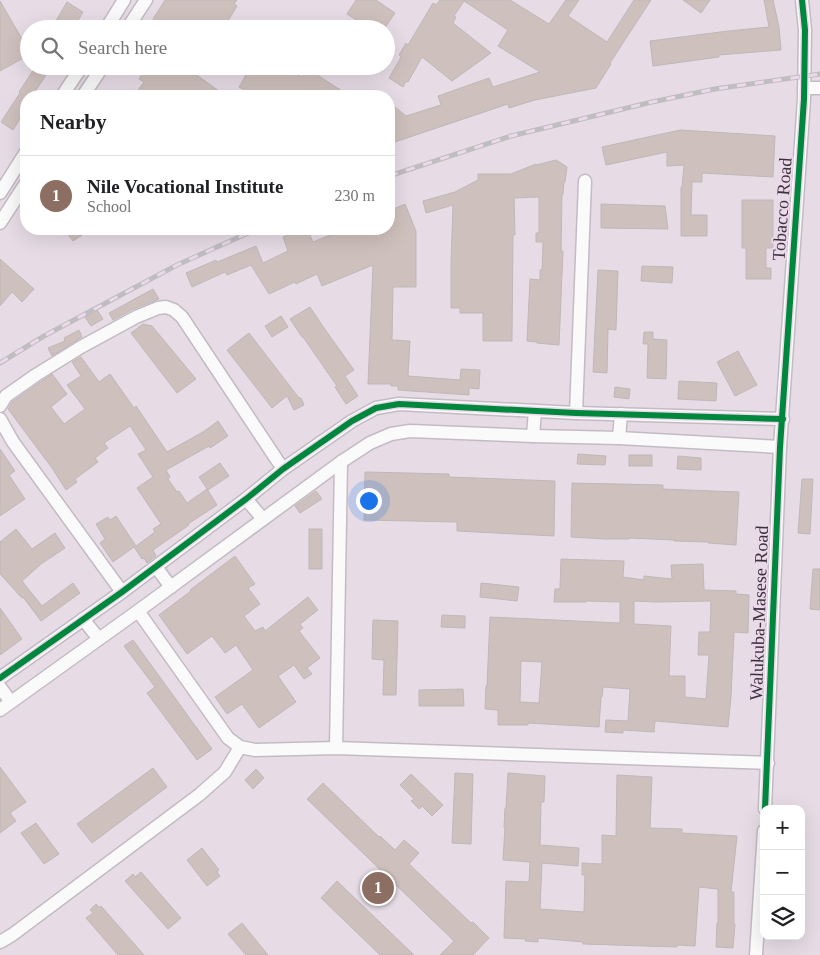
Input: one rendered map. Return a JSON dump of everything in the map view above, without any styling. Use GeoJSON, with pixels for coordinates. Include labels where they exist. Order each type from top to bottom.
{"type":"FeatureCollection","features":[{"type":"Feature","properties":{"kind":"street"},"geometry":{"type":"LineString","coordinates":[[112,20],[124,0]]}},
{"type":"Feature","properties":{"kind":"street"},"geometry":{"type":"LineString","coordinates":[[133,20],[146,0]]}},
{"type":"Feature","properties":{"kind":"street","name":"Tobacco Road"},"geometry":{"type":"LineString","coordinates":[[783,419],[804,88],[805,30],[802,0]]}},
{"type":"Feature","properties":{"kind":"street"},"geometry":{"type":"LineString","coordinates":[[66,90],[76,75]]}},
{"type":"Feature","properties":{"kind":"street"},"geometry":{"type":"LineString","coordinates":[[87,90],[97,75]]}},
{"type":"Feature","properties":{"kind":"street"},"geometry":{"type":"LineString","coordinates":[[804,88],[820,88]]}},
{"type":"Feature","properties":{"kind":"street"},"geometry":{"type":"LineString","coordinates":[[0,193],[20,161]]}},
{"type":"Feature","properties":{"kind":"street"},"geometry":{"type":"LineString","coordinates":[[576,413],[585,181]]}},
{"type":"Feature","properties":{"kind":"street"},"geometry":{"type":"LineString","coordinates":[[0,223],[20,192]]}},
{"type":"Feature","properties":{"kind":"street"},"geometry":{"type":"LineString","coordinates":[[0,406],[6,396],[81,347],[136,317],[158,308],[166,307],[174,310],[182,317],[283,469]]}},
{"type":"Feature","properties":{"kind":"street"},"geometry":{"type":"LineString","coordinates":[[0,678],[156,567],[283,469],[352,421],[376,408],[399,404],[576,413],[783,419]]}},
{"type":"Feature","properties":{"kind":"street"},"geometry":{"type":"LineString","coordinates":[[533,436],[534,411]]}},
{"type":"Feature","properties":{"kind":"street"},"geometry":{"type":"LineString","coordinates":[[619,438],[621,414]]}},
{"type":"Feature","properties":{"kind":"street"},"geometry":{"type":"LineString","coordinates":[[0,419],[13,442],[122,592]]}},
{"type":"Feature","properties":{"kind":"street","name":"Walukuba-Masese Road"},"geometry":{"type":"LineString","coordinates":[[765,805],[780,447],[783,419]]}},
{"type":"Feature","properties":{"kind":"street"},"geometry":{"type":"LineString","coordinates":[[0,710],[341,462],[370,443],[391,434],[410,431],[619,438],[780,447]]}},
{"type":"Feature","properties":{"kind":"street"},"geometry":{"type":"LineString","coordinates":[[336,748],[341,462]]}},
{"type":"Feature","properties":{"kind":"street"},"geometry":{"type":"LineString","coordinates":[[246,499],[263,520]]}},
{"type":"Feature","properties":{"kind":"street"},"geometry":{"type":"LineString","coordinates":[[156,567],[171,587]]}},
{"type":"Feature","properties":{"kind":"street"},"geometry":{"type":"LineString","coordinates":[[138,611],[228,738],[240,747],[255,750],[336,748],[768,762]]}},
{"type":"Feature","properties":{"kind":"street"},"geometry":{"type":"LineString","coordinates":[[83,619],[99,639]]}},
{"type":"Feature","properties":{"kind":"street"},"geometry":{"type":"LineString","coordinates":[[0,687],[12,702]]}},
{"type":"Feature","properties":{"kind":"street"},"geometry":{"type":"LineString","coordinates":[[0,942],[199,795],[225,772],[240,747]]}},
{"type":"Feature","properties":{"kind":"street"},"geometry":{"type":"LineString","coordinates":[[756,955],[763,850]]}},
{"type":"Feature","properties":{"kind":"building"},"geometry":{"type":"Polygon","coordinates":[[[165,0],[237,0],[234,4],[237,6],[228,20],[153,19],[165,0]]]}},
{"type":"Feature","properties":{"kind":"building"},"geometry":{"type":"Polygon","coordinates":[[[356,0],[376,0],[395,13],[390,20],[356,20],[347,14],[356,0]]]}},
{"type":"Feature","properties":{"kind":"building"},"geometry":{"type":"Polygon","coordinates":[[[440,0],[510,0],[549,24],[566,0],[579,0],[568,16],[607,42],[634,0],[651,0],[596,88],[535,100],[509,108],[508,104],[395,142],[395,107],[406,116],[441,105],[438,96],[489,78],[493,87],[540,72],[498,46],[508,30],[464,1],[454,16],[456,17],[453,23],[491,53],[452,81],[422,57],[408,82],[406,81],[403,87],[389,78],[391,75],[395,75],[395,68],[401,57],[399,55],[406,43],[408,45],[433,3],[436,5],[440,0]]]}},
{"type":"Feature","properties":{"kind":"building"},"geometry":{"type":"Polygon","coordinates":[[[683,0],[710,0],[701,13],[683,0]]]}},
{"type":"Feature","properties":{"kind":"building"},"geometry":{"type":"Polygon","coordinates":[[[764,0],[773,0],[779,27],[781,50],[719,55],[719,57],[653,66],[650,41],[769,27],[764,0]]]}},
{"type":"Feature","properties":{"kind":"building"},"geometry":{"type":"Polygon","coordinates":[[[0,1],[20,35],[20,60],[0,71],[0,1]]]}},
{"type":"Feature","properties":{"kind":"building"},"geometry":{"type":"Polygon","coordinates":[[[67,2],[83,12],[78,20],[56,20],[67,2]]]}},
{"type":"Feature","properties":{"kind":"building"},"geometry":{"type":"Polygon","coordinates":[[[30,75],[46,75],[36,90],[20,90],[30,75]]]}},
{"type":"Feature","properties":{"kind":"building"},"geometry":{"type":"Polygon","coordinates":[[[141,75],[197,75],[218,90],[138,90],[144,82],[139,79],[141,75]]]}},
{"type":"Feature","properties":{"kind":"building"},"geometry":{"type":"Polygon","coordinates":[[[246,75],[299,75],[302,77],[304,75],[317,75],[341,90],[244,90],[239,87],[246,75]]]}},
{"type":"Feature","properties":{"kind":"building"},"geometry":{"type":"Polygon","coordinates":[[[20,93],[20,119],[13,130],[1,122],[20,93]]]}},
{"type":"Feature","properties":{"kind":"building"},"geometry":{"type":"Polygon","coordinates":[[[680,130],[775,136],[773,177],[702,173],[702,182],[692,182],[691,215],[707,215],[707,236],[681,236],[681,187],[684,165],[667,166],[667,152],[606,165],[602,147],[680,130]]]}},
{"type":"Feature","properties":{"kind":"building"},"geometry":{"type":"Polygon","coordinates":[[[556,160],[567,167],[562,194],[561,251],[563,251],[559,345],[527,341],[530,279],[540,280],[540,270],[542,270],[543,242],[536,242],[536,233],[539,233],[539,197],[514,198],[515,235],[513,235],[512,341],[483,341],[483,313],[460,313],[460,308],[451,308],[453,205],[426,213],[423,201],[455,192],[478,180],[478,174],[511,174],[536,164],[556,160]]]}},
{"type":"Feature","properties":{"kind":"building"},"geometry":{"type":"Polygon","coordinates":[[[742,200],[773,200],[773,248],[766,248],[766,268],[771,268],[771,279],[746,279],[746,248],[742,248],[742,200]]]}},
{"type":"Feature","properties":{"kind":"building"},"geometry":{"type":"Polygon","coordinates":[[[405,204],[416,231],[416,287],[393,287],[392,340],[410,341],[408,376],[460,380],[461,369],[480,370],[479,389],[469,388],[469,395],[398,390],[398,386],[391,386],[391,384],[368,384],[373,265],[322,286],[317,274],[269,294],[251,265],[227,275],[225,272],[192,287],[186,273],[256,246],[263,263],[288,251],[283,237],[288,235],[310,235],[313,242],[330,235],[395,235],[395,208],[405,204]]]}},
{"type":"Feature","properties":{"kind":"building"},"geometry":{"type":"Polygon","coordinates":[[[601,204],[665,206],[668,229],[601,228],[601,204]]]}},
{"type":"Feature","properties":{"kind":"building"},"geometry":{"type":"Polygon","coordinates":[[[68,235],[82,235],[73,241],[68,235]]]}},
{"type":"Feature","properties":{"kind":"building"},"geometry":{"type":"Polygon","coordinates":[[[0,259],[34,289],[22,302],[12,292],[0,306],[0,259]]]}},
{"type":"Feature","properties":{"kind":"building"},"geometry":{"type":"Polygon","coordinates":[[[642,266],[673,267],[672,283],[641,281],[642,266]]]}},
{"type":"Feature","properties":{"kind":"building"},"geometry":{"type":"Polygon","coordinates":[[[598,270],[618,271],[616,330],[608,329],[607,373],[593,372],[598,270]]]}},
{"type":"Feature","properties":{"kind":"building"},"geometry":{"type":"Polygon","coordinates":[[[153,289],[159,299],[133,309],[113,320],[109,313],[153,289]]]}},
{"type":"Feature","properties":{"kind":"building"},"geometry":{"type":"Polygon","coordinates":[[[310,307],[354,370],[345,376],[358,396],[346,404],[335,387],[337,386],[290,319],[310,307]]]}},
{"type":"Feature","properties":{"kind":"building"},"geometry":{"type":"Polygon","coordinates":[[[97,310],[103,319],[91,326],[85,317],[97,310]]]}},
{"type":"Feature","properties":{"kind":"building"},"geometry":{"type":"Polygon","coordinates":[[[281,316],[288,327],[272,337],[265,326],[281,316]]]}},
{"type":"Feature","properties":{"kind":"building"},"geometry":{"type":"Polygon","coordinates":[[[143,324],[152,326],[196,379],[177,393],[131,333],[143,324]]]}},
{"type":"Feature","properties":{"kind":"building"},"geometry":{"type":"Polygon","coordinates":[[[79,330],[82,337],[52,356],[48,348],[65,341],[64,338],[79,330]]]}},
{"type":"Feature","properties":{"kind":"building"},"geometry":{"type":"Polygon","coordinates":[[[644,332],[653,332],[653,339],[667,340],[666,379],[647,378],[648,344],[643,344],[644,332]]]}},
{"type":"Feature","properties":{"kind":"building"},"geometry":{"type":"Polygon","coordinates":[[[249,333],[299,398],[301,398],[304,405],[294,410],[287,396],[272,408],[227,350],[249,333]]]}},
{"type":"Feature","properties":{"kind":"building"},"geometry":{"type":"Polygon","coordinates":[[[738,351],[757,385],[735,396],[717,362],[738,351]]]}},
{"type":"Feature","properties":{"kind":"building"},"geometry":{"type":"Polygon","coordinates":[[[81,357],[99,382],[110,374],[134,408],[136,406],[167,452],[203,432],[218,421],[228,436],[210,448],[209,446],[166,470],[170,477],[168,479],[187,503],[207,489],[217,505],[153,550],[156,556],[147,563],[134,547],[113,562],[100,543],[105,539],[96,524],[108,517],[110,520],[116,516],[136,546],[155,532],[153,529],[161,524],[137,488],[153,477],[138,454],[146,450],[130,426],[104,443],[108,448],[95,458],[98,462],[75,479],[77,482],[66,490],[8,409],[12,402],[52,374],[67,394],[51,407],[64,424],[85,409],[67,385],[81,376],[72,362],[81,357]]]}},
{"type":"Feature","properties":{"kind":"building"},"geometry":{"type":"Polygon","coordinates":[[[679,381],[717,383],[716,401],[678,399],[679,381]]]}},
{"type":"Feature","properties":{"kind":"building"},"geometry":{"type":"Polygon","coordinates":[[[615,387],[630,389],[629,399],[614,397],[615,387]]]}},
{"type":"Feature","properties":{"kind":"building"},"geometry":{"type":"Polygon","coordinates":[[[0,449],[15,471],[9,475],[25,499],[0,516],[0,449]]]}},
{"type":"Feature","properties":{"kind":"building"},"geometry":{"type":"Polygon","coordinates":[[[578,454],[606,456],[605,465],[577,464],[578,454]]]}},
{"type":"Feature","properties":{"kind":"building"},"geometry":{"type":"Polygon","coordinates":[[[629,455],[652,455],[652,466],[629,466],[629,455]]]}},
{"type":"Feature","properties":{"kind":"building"},"geometry":{"type":"Polygon","coordinates":[[[678,456],[701,458],[701,470],[677,469],[678,456]]]}},
{"type":"Feature","properties":{"kind":"building"},"geometry":{"type":"Polygon","coordinates":[[[220,463],[229,476],[208,490],[199,477],[220,463]]]}},
{"type":"Feature","properties":{"kind":"building"},"geometry":{"type":"Polygon","coordinates":[[[365,472],[449,474],[449,477],[555,481],[554,536],[457,531],[457,522],[364,520],[365,472]]]}},
{"type":"Feature","properties":{"kind":"building"},"geometry":{"type":"Polygon","coordinates":[[[802,479],[813,479],[810,534],[798,533],[802,479]]]}},
{"type":"Feature","properties":{"kind":"building"},"geometry":{"type":"Polygon","coordinates":[[[572,483],[663,485],[663,489],[739,492],[736,545],[674,540],[571,537],[572,483]]]}},
{"type":"Feature","properties":{"kind":"building"},"geometry":{"type":"Polygon","coordinates":[[[316,491],[322,499],[300,513],[295,506],[316,491]]]}},
{"type":"Feature","properties":{"kind":"building"},"geometry":{"type":"Polygon","coordinates":[[[16,529],[32,549],[55,533],[65,548],[41,564],[22,581],[42,606],[73,583],[80,593],[41,621],[23,597],[0,574],[0,542],[16,529]]]}},
{"type":"Feature","properties":{"kind":"building"},"geometry":{"type":"Polygon","coordinates":[[[309,529],[322,529],[322,569],[309,569],[309,529]]]}},
{"type":"Feature","properties":{"kind":"building"},"geometry":{"type":"Polygon","coordinates":[[[235,556],[255,584],[248,588],[260,604],[244,616],[255,631],[263,627],[265,631],[308,597],[318,610],[300,624],[303,628],[299,631],[320,658],[307,668],[312,674],[304,679],[294,665],[278,676],[296,702],[259,728],[242,704],[227,714],[215,697],[253,670],[236,645],[225,653],[212,636],[187,654],[159,615],[235,556]]]}},
{"type":"Feature","properties":{"kind":"building"},"geometry":{"type":"Polygon","coordinates":[[[561,559],[624,561],[623,577],[644,580],[644,576],[672,579],[671,565],[703,564],[704,590],[736,591],[736,594],[749,595],[748,633],[734,632],[728,727],[655,721],[654,732],[623,730],[623,733],[605,732],[606,720],[628,721],[630,689],[603,687],[599,727],[528,723],[528,725],[498,725],[498,710],[485,709],[490,617],[620,623],[620,602],[554,602],[555,589],[560,589],[561,559]],[[634,601],[634,624],[671,626],[669,676],[685,676],[685,697],[706,699],[709,655],[698,655],[699,632],[710,632],[711,601],[634,601]],[[521,661],[520,702],[539,703],[542,662],[521,661]]]}},
{"type":"Feature","properties":{"kind":"building"},"geometry":{"type":"Polygon","coordinates":[[[813,569],[820,569],[820,610],[810,609],[813,569]]]}},
{"type":"Feature","properties":{"kind":"building"},"geometry":{"type":"Polygon","coordinates":[[[481,583],[519,587],[517,601],[480,597],[481,583]]]}},
{"type":"Feature","properties":{"kind":"building"},"geometry":{"type":"Polygon","coordinates":[[[0,608],[22,639],[0,655],[0,608]]]}},
{"type":"Feature","properties":{"kind":"building"},"geometry":{"type":"Polygon","coordinates":[[[442,615],[465,616],[465,628],[441,627],[442,615]]]}},
{"type":"Feature","properties":{"kind":"building"},"geometry":{"type":"Polygon","coordinates":[[[373,620],[398,621],[396,695],[383,695],[384,660],[372,659],[373,620]]]}},
{"type":"Feature","properties":{"kind":"building"},"geometry":{"type":"Polygon","coordinates":[[[133,640],[212,749],[197,760],[147,693],[155,687],[124,646],[133,640]]]}},
{"type":"Feature","properties":{"kind":"building"},"geometry":{"type":"Polygon","coordinates":[[[463,689],[464,706],[419,706],[419,690],[463,689]]]}},
{"type":"Feature","properties":{"kind":"building"},"geometry":{"type":"Polygon","coordinates":[[[0,767],[26,802],[10,813],[16,821],[0,833],[0,767]]]}},
{"type":"Feature","properties":{"kind":"building"},"geometry":{"type":"Polygon","coordinates":[[[153,768],[167,787],[92,843],[77,824],[153,768]]]}},
{"type":"Feature","properties":{"kind":"building"},"geometry":{"type":"Polygon","coordinates":[[[256,769],[264,778],[253,789],[245,780],[256,769]]]}},
{"type":"Feature","properties":{"kind":"building"},"geometry":{"type":"Polygon","coordinates":[[[455,773],[473,774],[471,844],[452,843],[455,773]]]}},
{"type":"Feature","properties":{"kind":"building"},"geometry":{"type":"Polygon","coordinates":[[[508,773],[545,776],[544,802],[541,802],[540,845],[579,848],[578,866],[542,863],[540,909],[584,912],[585,875],[582,875],[582,863],[602,864],[602,835],[616,836],[617,775],[652,777],[650,828],[682,829],[682,833],[737,836],[731,892],[734,892],[735,924],[733,948],[716,947],[718,889],[699,887],[695,946],[583,944],[583,942],[538,938],[538,942],[525,941],[526,939],[504,938],[506,881],[529,882],[530,862],[503,860],[508,773]]]}},
{"type":"Feature","properties":{"kind":"building"},"geometry":{"type":"Polygon","coordinates":[[[411,774],[443,805],[432,816],[422,806],[419,809],[411,801],[414,799],[400,785],[411,774]]]}},
{"type":"Feature","properties":{"kind":"building"},"geometry":{"type":"Polygon","coordinates":[[[323,783],[395,850],[404,840],[419,853],[409,864],[489,938],[473,955],[440,955],[454,941],[307,799],[323,783]]]}},
{"type":"Feature","properties":{"kind":"building"},"geometry":{"type":"Polygon","coordinates":[[[36,823],[59,854],[44,864],[21,833],[36,823]]]}},
{"type":"Feature","properties":{"kind":"building"},"geometry":{"type":"Polygon","coordinates":[[[202,848],[219,870],[217,872],[220,876],[207,886],[187,860],[202,848]]]}},
{"type":"Feature","properties":{"kind":"building"},"geometry":{"type":"Polygon","coordinates":[[[141,872],[181,918],[168,929],[125,881],[133,874],[135,877],[141,872]]]}},
{"type":"Feature","properties":{"kind":"building"},"geometry":{"type":"Polygon","coordinates":[[[337,881],[414,955],[380,955],[321,898],[337,881]]]}},
{"type":"Feature","properties":{"kind":"building"},"geometry":{"type":"Polygon","coordinates":[[[96,904],[100,908],[101,906],[144,955],[118,955],[86,918],[93,913],[90,910],[96,904]]]}},
{"type":"Feature","properties":{"kind":"building"},"geometry":{"type":"Polygon","coordinates":[[[242,923],[268,955],[246,955],[228,934],[242,923]]]}},
{"type":"Feature","properties":{"kind":"railway"},"geometry":{"type":"LineString","coordinates":[[395,174],[511,136],[652,102],[715,89],[820,74]]}},
{"type":"Feature","properties":{"kind":"railway"},"geometry":{"type":"LineString","coordinates":[[0,363],[44,336],[177,265],[244,235]]}},
{"type":"Feature","properties":{"kind":"cycle path"},"geometry":{"type":"LineString","coordinates":[[765,805],[780,447],[804,99],[805,30],[802,0]]}},
{"type":"Feature","properties":{"kind":"cycle path"},"geometry":{"type":"LineString","coordinates":[[0,678],[122,592],[283,469],[352,421],[376,408],[399,404],[576,413],[783,419]]}},
{"type":"Feature","properties":{"kind":"place","name":"Nile Vocational Institute"},"geometry":{"type":"Point","coordinates":[378,888]}}]}
